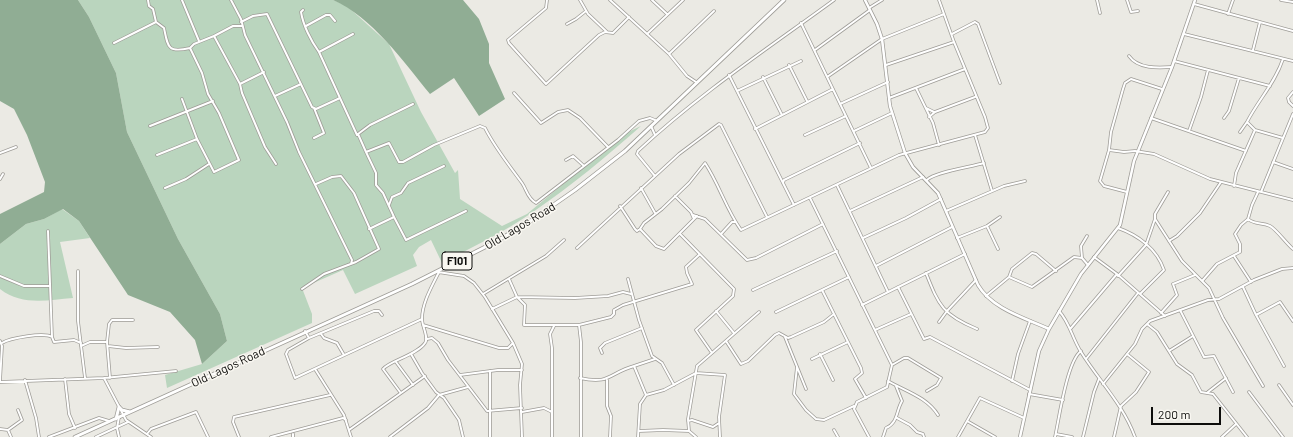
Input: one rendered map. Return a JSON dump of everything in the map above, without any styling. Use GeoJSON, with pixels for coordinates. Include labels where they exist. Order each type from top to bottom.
{"type":"FeatureCollection","features":[{"type":"Feature","properties":{"kind":"main road","name":"Old Lagos Road"},"geometry":{"type":"LineString","coordinates":[[75,437],[305,331],[438,272],[497,241],[550,208],[625,151],[655,120],[784,0]]}},
{"type":"Feature","properties":{"kind":"main road"},"geometry":{"type":"LineString","coordinates":[[119,407],[122,410],[131,412]]}},
{"type":"Feature","properties":{"kind":"main road"},"geometry":{"type":"LineString","coordinates":[[118,418],[119,407]]}},
{"type":"Feature","properties":{"kind":"street"},"geometry":{"type":"LineString","coordinates":[[148,0],[149,6],[153,9],[156,22],[164,28],[167,42],[173,50],[190,48],[199,41],[214,36],[233,26],[242,26]]}},
{"type":"Feature","properties":{"kind":"street"},"geometry":{"type":"LineString","coordinates":[[182,0],[199,41]]}},
{"type":"Feature","properties":{"kind":"street"},"geometry":{"type":"LineString","coordinates":[[231,0],[299,152],[316,184],[332,222],[352,260],[351,264]]}},
{"type":"Feature","properties":{"kind":"street"},"geometry":{"type":"LineString","coordinates":[[547,0],[546,8],[508,40],[509,43],[546,84],[601,34],[607,32]]}},
{"type":"Feature","properties":{"kind":"street"},"geometry":{"type":"LineString","coordinates":[[580,0],[586,11],[607,32],[612,34],[629,17]]}},
{"type":"Feature","properties":{"kind":"street"},"geometry":{"type":"LineString","coordinates":[[610,0],[669,54],[687,76],[696,82]]}},
{"type":"Feature","properties":{"kind":"street"},"geometry":{"type":"LineString","coordinates":[[652,0],[668,15]]}},
{"type":"Feature","properties":{"kind":"street"},"geometry":{"type":"LineString","coordinates":[[647,34],[683,0]]}},
{"type":"Feature","properties":{"kind":"street"},"geometry":{"type":"LineString","coordinates":[[655,176],[637,152],[655,135],[729,75],[834,0]]}},
{"type":"Feature","properties":{"kind":"street"},"geometry":{"type":"LineString","coordinates":[[865,0],[882,39],[892,113],[905,153],[913,167],[936,189],[976,280],[986,296],[996,304],[1048,329]]}},
{"type":"Feature","properties":{"kind":"street"},"geometry":{"type":"LineString","coordinates":[[815,50],[882,0]]}},
{"type":"Feature","properties":{"kind":"street"},"geometry":{"type":"LineString","coordinates":[[640,229],[644,223],[662,209],[689,183],[705,163],[712,174],[735,222],[742,230],[905,153],[985,132],[988,126],[975,97],[939,0]]}},
{"type":"Feature","properties":{"kind":"street"},"geometry":{"type":"LineString","coordinates":[[1097,0],[1100,13]]}},
{"type":"Feature","properties":{"kind":"street"},"geometry":{"type":"LineString","coordinates":[[1127,0],[1131,12],[1138,11]]}},
{"type":"Feature","properties":{"kind":"street"},"geometry":{"type":"LineString","coordinates":[[1024,437],[1020,436],[1036,358],[1048,329],[1088,265],[1118,228],[1122,218],[1138,151],[1162,89],[1172,68],[1173,61],[1194,0]]}},
{"type":"Feature","properties":{"kind":"street"},"geometry":{"type":"LineString","coordinates":[[1228,14],[1233,0]]}},
{"type":"Feature","properties":{"kind":"street"},"geometry":{"type":"LineString","coordinates":[[1281,0],[1293,2]]}},
{"type":"Feature","properties":{"kind":"street"},"geometry":{"type":"LineString","coordinates":[[1193,4],[1293,31]]}},
{"type":"Feature","properties":{"kind":"street"},"geometry":{"type":"LineString","coordinates":[[303,10],[302,15],[312,41],[319,52],[376,173],[376,185],[389,206],[406,240],[466,211]]}},
{"type":"Feature","properties":{"kind":"street"},"geometry":{"type":"LineString","coordinates":[[567,24],[586,11]]}},
{"type":"Feature","properties":{"kind":"street"},"geometry":{"type":"LineString","coordinates":[[669,54],[714,11]]}},
{"type":"Feature","properties":{"kind":"street"},"geometry":{"type":"LineString","coordinates":[[241,22],[253,16],[267,14],[314,108],[324,133],[314,138]]}},
{"type":"Feature","properties":{"kind":"street"},"geometry":{"type":"LineString","coordinates":[[827,77],[882,39],[944,14]]}},
{"type":"Feature","properties":{"kind":"street"},"geometry":{"type":"LineString","coordinates":[[306,26],[326,15],[330,15],[335,21]]}},
{"type":"Feature","properties":{"kind":"street"},"geometry":{"type":"LineString","coordinates":[[114,43],[156,22]]}},
{"type":"Feature","properties":{"kind":"street"},"geometry":{"type":"LineString","coordinates":[[952,34],[975,22],[978,24],[1000,83]]}},
{"type":"Feature","properties":{"kind":"street"},"geometry":{"type":"LineString","coordinates":[[1253,50],[1260,22]]}},
{"type":"Feature","properties":{"kind":"street"},"geometry":{"type":"LineString","coordinates":[[801,23],[871,168]]}},
{"type":"Feature","properties":{"kind":"street"},"geometry":{"type":"LineString","coordinates":[[319,52],[353,34]]}},
{"type":"Feature","properties":{"kind":"street"},"geometry":{"type":"LineString","coordinates":[[1183,34],[1293,61]]}},
{"type":"Feature","properties":{"kind":"street"},"geometry":{"type":"LineString","coordinates":[[214,36],[240,84],[242,93],[266,147],[276,164]]}},
{"type":"Feature","properties":{"kind":"street"},"geometry":{"type":"LineString","coordinates":[[886,65],[954,42]]}},
{"type":"Feature","properties":{"kind":"street"},"geometry":{"type":"LineString","coordinates":[[182,99],[197,139],[207,156],[209,164],[215,172],[239,160],[213,101],[208,94],[202,74],[190,48]]}},
{"type":"Feature","properties":{"kind":"street"},"geometry":{"type":"LineString","coordinates":[[1129,56],[1133,61],[1153,68],[1172,68]]}},
{"type":"Feature","properties":{"kind":"street"},"geometry":{"type":"LineString","coordinates":[[1240,132],[1266,90],[1276,78],[1284,59]]}},
{"type":"Feature","properties":{"kind":"street"},"geometry":{"type":"LineString","coordinates":[[737,91],[763,77],[801,61]]}},
{"type":"Feature","properties":{"kind":"street"},"geometry":{"type":"LineString","coordinates":[[1173,61],[1270,86]]}},
{"type":"Feature","properties":{"kind":"street"},"geometry":{"type":"LineString","coordinates":[[789,65],[808,102]]}},
{"type":"Feature","properties":{"kind":"street"},"geometry":{"type":"LineString","coordinates":[[889,98],[965,69]]}},
{"type":"Feature","properties":{"kind":"street"},"geometry":{"type":"LineString","coordinates":[[1189,131],[1202,96],[1208,70]]}},
{"type":"Feature","properties":{"kind":"street"},"geometry":{"type":"LineString","coordinates":[[240,84],[264,72]]}},
{"type":"Feature","properties":{"kind":"street"},"geometry":{"type":"LineString","coordinates":[[729,75],[782,184],[794,205]]}},
{"type":"Feature","properties":{"kind":"street"},"geometry":{"type":"LineString","coordinates":[[763,77],[782,115]]}},
{"type":"Feature","properties":{"kind":"street"},"geometry":{"type":"LineString","coordinates":[[1224,118],[1229,111],[1239,78]]}},
{"type":"Feature","properties":{"kind":"street"},"geometry":{"type":"LineString","coordinates":[[1127,192],[1104,186],[1100,182],[1109,150],[1111,132],[1125,83],[1131,79],[1162,89]]}},
{"type":"Feature","properties":{"kind":"street"},"geometry":{"type":"LineString","coordinates":[[840,104],[888,82]]}},
{"type":"Feature","properties":{"kind":"street"},"geometry":{"type":"LineString","coordinates":[[275,96],[301,84]]}},
{"type":"Feature","properties":{"kind":"street"},"geometry":{"type":"LineString","coordinates":[[1264,85],[1266,90]]}},
{"type":"Feature","properties":{"kind":"street"},"geometry":{"type":"LineString","coordinates":[[916,88],[935,128],[939,145]]}},
{"type":"Feature","properties":{"kind":"street"},"geometry":{"type":"LineString","coordinates":[[755,129],[833,89]]}},
{"type":"Feature","properties":{"kind":"street"},"geometry":{"type":"LineString","coordinates":[[1293,92],[1288,98],[1289,102],[1293,106]]}},
{"type":"Feature","properties":{"kind":"street"},"geometry":{"type":"LineString","coordinates":[[514,93],[541,123],[558,112],[568,110],[580,118],[608,147]]}},
{"type":"Feature","properties":{"kind":"street"},"geometry":{"type":"LineString","coordinates":[[929,117],[935,112],[975,97]]}},
{"type":"Feature","properties":{"kind":"street"},"geometry":{"type":"LineString","coordinates":[[314,108],[340,98]]}},
{"type":"Feature","properties":{"kind":"street"},"geometry":{"type":"LineString","coordinates":[[150,126],[213,101]]}},
{"type":"Feature","properties":{"kind":"street"},"geometry":{"type":"LineString","coordinates":[[357,135],[370,125],[413,104]]}},
{"type":"Feature","properties":{"kind":"street"},"geometry":{"type":"LineString","coordinates":[[926,108],[935,112]]}},
{"type":"Feature","properties":{"kind":"street"},"geometry":{"type":"LineString","coordinates":[[854,131],[892,113]]}},
{"type":"Feature","properties":{"kind":"street"},"geometry":{"type":"LineString","coordinates":[[1261,193],[1293,114]]}},
{"type":"Feature","properties":{"kind":"street"},"geometry":{"type":"LineString","coordinates":[[805,135],[846,116]]}},
{"type":"Feature","properties":{"kind":"street"},"geometry":{"type":"LineString","coordinates":[[366,152],[389,143],[399,162],[403,162],[434,145],[480,126],[485,128],[490,140],[524,185],[527,195],[536,203],[561,185],[639,121],[650,118],[655,120]]}},
{"type":"Feature","properties":{"kind":"street"},"geometry":{"type":"LineString","coordinates":[[1151,118],[1246,151]]}},
{"type":"Feature","properties":{"kind":"street"},"geometry":{"type":"LineString","coordinates":[[1247,122],[1255,130],[1283,138]]}},
{"type":"Feature","properties":{"kind":"street"},"geometry":{"type":"LineString","coordinates":[[577,248],[602,227],[620,206],[633,197],[678,154],[719,124],[721,125],[767,217]]}},
{"type":"Feature","properties":{"kind":"street"},"geometry":{"type":"LineString","coordinates":[[650,125],[655,135]]}},
{"type":"Feature","properties":{"kind":"street"},"geometry":{"type":"LineString","coordinates":[[1234,186],[1234,178],[1255,130]]}},
{"type":"Feature","properties":{"kind":"street"},"geometry":{"type":"LineString","coordinates":[[975,135],[992,191]]}},
{"type":"Feature","properties":{"kind":"street"},"geometry":{"type":"LineString","coordinates":[[157,155],[197,139]]}},
{"type":"Feature","properties":{"kind":"street"},"geometry":{"type":"LineString","coordinates":[[782,184],[784,180],[860,143]]}},
{"type":"Feature","properties":{"kind":"street"},"geometry":{"type":"LineString","coordinates":[[0,153],[16,147]]}},
{"type":"Feature","properties":{"kind":"street"},"geometry":{"type":"LineString","coordinates":[[1109,150],[1124,152],[1138,151],[1163,157],[1194,172],[1221,182],[1293,200]]}},
{"type":"Feature","properties":{"kind":"street"},"geometry":{"type":"LineString","coordinates":[[566,160],[573,156],[584,166]]}},
{"type":"Feature","properties":{"kind":"street"},"geometry":{"type":"LineString","coordinates":[[1273,162],[1293,169]]}},
{"type":"Feature","properties":{"kind":"street"},"geometry":{"type":"LineString","coordinates":[[927,180],[935,174],[984,163]]}},
{"type":"Feature","properties":{"kind":"street"},"geometry":{"type":"LineString","coordinates":[[165,188],[186,179],[209,164]]}},
{"type":"Feature","properties":{"kind":"street"},"geometry":{"type":"LineString","coordinates":[[389,206],[392,197],[401,193],[408,183],[444,166]]}},
{"type":"Feature","properties":{"kind":"street"},"geometry":{"type":"LineString","coordinates":[[0,179],[3,174]]}},
{"type":"Feature","properties":{"kind":"street"},"geometry":{"type":"LineString","coordinates":[[302,289],[324,274],[351,264],[379,249],[354,193],[341,176],[332,177],[316,184]]}},
{"type":"Feature","properties":{"kind":"street"},"geometry":{"type":"LineString","coordinates":[[850,211],[923,177]]}},
{"type":"Feature","properties":{"kind":"street"},"geometry":{"type":"LineString","coordinates":[[780,178],[784,180]]}},
{"type":"Feature","properties":{"kind":"street"},"geometry":{"type":"LineString","coordinates":[[946,211],[992,191],[1025,181]]}},
{"type":"Feature","properties":{"kind":"street"},"geometry":{"type":"LineString","coordinates":[[1169,241],[1200,213],[1221,182]]}},
{"type":"Feature","properties":{"kind":"street"},"geometry":{"type":"LineString","coordinates":[[837,185],[888,292]]}},
{"type":"Feature","properties":{"kind":"street"},"geometry":{"type":"LineString","coordinates":[[641,188],[655,213]]}},
{"type":"Feature","properties":{"kind":"street"},"geometry":{"type":"LineString","coordinates":[[1071,328],[1117,275],[1146,245],[1154,224],[1155,214],[1168,192]]}},
{"type":"Feature","properties":{"kind":"street"},"geometry":{"type":"LineString","coordinates":[[1203,280],[1217,264],[1240,252],[1240,244],[1235,236],[1236,231],[1248,219],[1258,192]]}},
{"type":"Feature","properties":{"kind":"street"},"geometry":{"type":"LineString","coordinates":[[675,195],[693,215],[694,219]]}},
{"type":"Feature","properties":{"kind":"street"},"geometry":{"type":"LineString","coordinates":[[797,367],[794,394],[806,410],[816,419],[824,420],[885,389],[892,365],[810,198]]}},
{"type":"Feature","properties":{"kind":"street"},"geometry":{"type":"LineString","coordinates":[[863,238],[912,215],[941,199]]}},
{"type":"Feature","properties":{"kind":"street"},"geometry":{"type":"LineString","coordinates":[[620,206],[635,229],[637,231],[640,229],[662,249],[667,247],[698,216]]}},
{"type":"Feature","properties":{"kind":"street"},"geometry":{"type":"LineString","coordinates":[[693,215],[705,219],[747,260],[756,258],[822,224]]}},
{"type":"Feature","properties":{"kind":"street"},"geometry":{"type":"LineString","coordinates":[[369,229],[394,217]]}},
{"type":"Feature","properties":{"kind":"street"},"geometry":{"type":"LineString","coordinates":[[957,238],[987,226],[1000,218]]}},
{"type":"Feature","properties":{"kind":"street"},"geometry":{"type":"LineString","coordinates":[[1155,219],[1182,261],[1195,275],[1203,280],[1209,288],[1223,318],[1263,386]]}},
{"type":"Feature","properties":{"kind":"street"},"geometry":{"type":"LineString","coordinates":[[1248,219],[1254,223],[1270,226],[1292,248]]}},
{"type":"Feature","properties":{"kind":"street"},"geometry":{"type":"LineString","coordinates":[[721,234],[732,222],[735,222]]}},
{"type":"Feature","properties":{"kind":"street"},"geometry":{"type":"LineString","coordinates":[[1154,224],[1158,223]]}},
{"type":"Feature","properties":{"kind":"street"},"geometry":{"type":"LineString","coordinates":[[987,226],[998,249]]}},
{"type":"Feature","properties":{"kind":"street"},"geometry":{"type":"LineString","coordinates":[[876,266],[952,227]]}},
{"type":"Feature","properties":{"kind":"street"},"geometry":{"type":"LineString","coordinates":[[1086,359],[1139,294],[1164,270],[1155,253],[1130,232],[1118,228]]}},
{"type":"Feature","properties":{"kind":"street"},"geometry":{"type":"LineString","coordinates":[[48,231],[52,337],[54,342],[74,340],[81,344],[90,342],[107,342]]}},
{"type":"Feature","properties":{"kind":"street"},"geometry":{"type":"LineString","coordinates":[[680,234],[734,289],[733,296],[696,330],[712,353]]}},
{"type":"Feature","properties":{"kind":"street"},"geometry":{"type":"LineString","coordinates":[[1087,236],[1081,246],[1082,258],[1088,265]]}},
{"type":"Feature","properties":{"kind":"street"},"geometry":{"type":"LineString","coordinates":[[483,294],[546,256],[564,240]]}},
{"type":"Feature","properties":{"kind":"street"},"geometry":{"type":"LineString","coordinates":[[1292,248],[1293,243]]}},
{"type":"Feature","properties":{"kind":"street"},"geometry":{"type":"LineString","coordinates":[[753,290],[837,251]]}},
{"type":"Feature","properties":{"kind":"street"},"geometry":{"type":"LineString","coordinates":[[986,296],[1009,276],[1012,269],[1032,253],[1036,254],[1056,271]]}},
{"type":"Feature","properties":{"kind":"street"},"geometry":{"type":"LineString","coordinates":[[509,279],[517,297],[525,305],[524,325],[579,325],[611,317],[614,314],[614,310],[634,302],[692,284],[686,267],[699,254]]}},
{"type":"Feature","properties":{"kind":"street"},"geometry":{"type":"LineString","coordinates":[[862,305],[965,254]]}},
{"type":"Feature","properties":{"kind":"street"},"geometry":{"type":"LineString","coordinates":[[1234,256],[1251,282]]}},
{"type":"Feature","properties":{"kind":"street"},"geometry":{"type":"LineString","coordinates":[[1009,276],[1032,287],[1074,257],[1082,258]]}},
{"type":"Feature","properties":{"kind":"street"},"geometry":{"type":"LineString","coordinates":[[1094,257],[1165,316]]}},
{"type":"Feature","properties":{"kind":"street"},"geometry":{"type":"LineString","coordinates":[[1103,384],[1135,344],[1142,329],[1155,318],[1165,316],[1208,300],[1215,300],[1251,282],[1282,269],[1293,268]]}},
{"type":"Feature","properties":{"kind":"street"},"geometry":{"type":"LineString","coordinates":[[78,271],[78,320],[85,378]]}},
{"type":"Feature","properties":{"kind":"street"},"geometry":{"type":"LineString","coordinates":[[400,392],[384,369],[390,364],[411,354],[423,345],[427,339],[422,319],[427,298],[438,272],[464,276],[474,283],[483,294],[513,343],[521,360],[522,437]]}},
{"type":"Feature","properties":{"kind":"street"},"geometry":{"type":"LineString","coordinates":[[926,273],[937,300],[947,311],[977,329]]}},
{"type":"Feature","properties":{"kind":"street"},"geometry":{"type":"LineString","coordinates":[[1162,313],[1177,296],[1173,284],[1195,275]]}},
{"type":"Feature","properties":{"kind":"street"},"geometry":{"type":"LineString","coordinates":[[0,276],[24,286],[50,286]]}},
{"type":"Feature","properties":{"kind":"street"},"geometry":{"type":"LineString","coordinates":[[776,312],[849,277]]}},
{"type":"Feature","properties":{"kind":"street"},"geometry":{"type":"LineString","coordinates":[[628,279],[631,294],[642,328],[654,359],[662,363],[674,385]]}},
{"type":"Feature","properties":{"kind":"street"},"geometry":{"type":"LineString","coordinates":[[939,322],[947,311],[976,280]]}},
{"type":"Feature","properties":{"kind":"street"},"geometry":{"type":"LineString","coordinates":[[898,287],[924,339],[930,337],[947,345],[1029,392],[1063,400]]}},
{"type":"Feature","properties":{"kind":"street"},"geometry":{"type":"LineString","coordinates":[[1243,287],[1256,315],[1284,366]]}},
{"type":"Feature","properties":{"kind":"street"},"geometry":{"type":"LineString","coordinates":[[822,290],[862,371],[856,379],[866,398]]}},
{"type":"Feature","properties":{"kind":"street"},"geometry":{"type":"LineString","coordinates":[[492,309],[517,297],[575,298],[608,296],[623,292],[631,294]]}},
{"type":"Feature","properties":{"kind":"street"},"geometry":{"type":"LineString","coordinates":[[1256,315],[1280,302],[1293,321]]}},
{"type":"Feature","properties":{"kind":"street"},"geometry":{"type":"LineString","coordinates":[[1180,310],[1204,357],[1212,356],[1216,359],[1233,392]]}},
{"type":"Feature","properties":{"kind":"street"},"geometry":{"type":"LineString","coordinates":[[382,315],[379,311],[374,311],[309,338],[288,350],[286,354],[295,378],[422,319]]}},
{"type":"Feature","properties":{"kind":"street"},"geometry":{"type":"LineString","coordinates":[[716,311],[734,333]]}},
{"type":"Feature","properties":{"kind":"street"},"geometry":{"type":"LineString","coordinates":[[1059,311],[1071,328],[1081,351],[1099,379],[1121,406],[1136,437]]}},
{"type":"Feature","properties":{"kind":"street"},"geometry":{"type":"LineString","coordinates":[[689,431],[688,421],[697,366],[759,312]]}},
{"type":"Feature","properties":{"kind":"street"},"geometry":{"type":"LineString","coordinates":[[726,341],[741,364],[748,361],[775,335],[779,333],[785,337],[791,337],[824,322],[834,314]]}},
{"type":"Feature","properties":{"kind":"street"},"geometry":{"type":"LineString","coordinates":[[875,330],[911,314]]}},
{"type":"Feature","properties":{"kind":"street"},"geometry":{"type":"LineString","coordinates":[[110,378],[107,342],[109,324],[112,320],[133,320]]}},
{"type":"Feature","properties":{"kind":"street"},"geometry":{"type":"LineString","coordinates":[[1012,381],[1022,340],[1030,321]]}},
{"type":"Feature","properties":{"kind":"street"},"geometry":{"type":"LineString","coordinates":[[1147,324],[1157,332],[1177,364],[1192,375],[1201,392],[1213,394],[1247,437]]}},
{"type":"Feature","properties":{"kind":"street"},"geometry":{"type":"LineString","coordinates":[[423,325],[499,348],[508,348],[513,343]]}},
{"type":"Feature","properties":{"kind":"street"},"geometry":{"type":"LineString","coordinates":[[579,325],[581,342],[581,437]]}},
{"type":"Feature","properties":{"kind":"street"},"geometry":{"type":"LineString","coordinates":[[552,437],[552,348],[550,334],[554,326]]}},
{"type":"Feature","properties":{"kind":"street"},"geometry":{"type":"LineString","coordinates":[[602,353],[600,348],[605,343],[642,328]]}},
{"type":"Feature","properties":{"kind":"street"},"geometry":{"type":"LineString","coordinates":[[305,331],[309,338]]}},
{"type":"Feature","properties":{"kind":"street"},"geometry":{"type":"LineString","coordinates":[[52,337],[46,334],[10,339],[1,342],[0,382],[110,378],[176,371]]}},
{"type":"Feature","properties":{"kind":"street"},"geometry":{"type":"LineString","coordinates":[[321,334],[324,338],[337,343],[344,355]]}},
{"type":"Feature","properties":{"kind":"street"},"geometry":{"type":"LineString","coordinates":[[1169,351],[1194,336]]}},
{"type":"Feature","properties":{"kind":"street"},"geometry":{"type":"LineString","coordinates":[[785,337],[806,389]]}},
{"type":"Feature","properties":{"kind":"street"},"geometry":{"type":"LineString","coordinates":[[427,339],[432,338],[436,340],[468,387],[487,411],[522,408]]}},
{"type":"Feature","properties":{"kind":"street"},"geometry":{"type":"LineString","coordinates":[[812,359],[848,342]]}},
{"type":"Feature","properties":{"kind":"street"},"geometry":{"type":"LineString","coordinates":[[108,346],[126,348],[158,347]]}},
{"type":"Feature","properties":{"kind":"street"},"geometry":{"type":"LineString","coordinates":[[1072,437],[1056,436],[1071,366],[1075,357],[1081,351]]}},
{"type":"Feature","properties":{"kind":"street"},"geometry":{"type":"LineString","coordinates":[[411,354],[424,376],[439,395],[444,398],[459,420],[463,437]]}},
{"type":"Feature","properties":{"kind":"street"},"geometry":{"type":"LineString","coordinates":[[820,354],[833,380]]}},
{"type":"Feature","properties":{"kind":"street"},"geometry":{"type":"LineString","coordinates":[[1114,437],[1121,406],[1139,388],[1149,372],[1127,354]]}},
{"type":"Feature","properties":{"kind":"street"},"geometry":{"type":"LineString","coordinates":[[892,365],[904,358],[908,358],[941,378],[937,385],[927,391]]}},
{"type":"Feature","properties":{"kind":"street"},"geometry":{"type":"LineString","coordinates":[[580,378],[596,381],[607,380],[620,370],[654,359]]}},
{"type":"Feature","properties":{"kind":"street"},"geometry":{"type":"LineString","coordinates":[[396,362],[413,385]]}},
{"type":"Feature","properties":{"kind":"street"},"geometry":{"type":"LineString","coordinates":[[634,366],[646,395]]}},
{"type":"Feature","properties":{"kind":"street"},"geometry":{"type":"LineString","coordinates":[[315,369],[346,420],[351,437]]}},
{"type":"Feature","properties":{"kind":"street"},"geometry":{"type":"LineString","coordinates":[[460,375],[490,371],[522,370]]}},
{"type":"Feature","properties":{"kind":"street"},"geometry":{"type":"LineString","coordinates":[[490,371],[492,411],[490,419],[490,437]]}},
{"type":"Feature","properties":{"kind":"street"},"geometry":{"type":"LineString","coordinates":[[638,437],[640,404],[646,395],[674,385],[696,374],[726,375],[719,423],[720,437]]}},
{"type":"Feature","properties":{"kind":"street"},"geometry":{"type":"LineString","coordinates":[[349,430],[424,376]]}},
{"type":"Feature","properties":{"kind":"street"},"geometry":{"type":"LineString","coordinates":[[104,378],[123,416],[128,422],[151,437]]}},
{"type":"Feature","properties":{"kind":"street"},"geometry":{"type":"LineString","coordinates":[[1206,393],[1226,378]]}},
{"type":"Feature","properties":{"kind":"street"},"geometry":{"type":"LineString","coordinates":[[65,379],[69,414],[75,428]]}},
{"type":"Feature","properties":{"kind":"street"},"geometry":{"type":"LineString","coordinates":[[1083,437],[1094,392],[1099,379]]}},
{"type":"Feature","properties":{"kind":"street"},"geometry":{"type":"LineString","coordinates":[[25,380],[36,418],[39,437]]}},
{"type":"Feature","properties":{"kind":"street"},"geometry":{"type":"LineString","coordinates":[[607,380],[607,406],[611,416],[610,437]]}},
{"type":"Feature","properties":{"kind":"street"},"geometry":{"type":"LineString","coordinates":[[888,381],[920,398],[934,409],[938,415]]}},
{"type":"Feature","properties":{"kind":"street"},"geometry":{"type":"LineString","coordinates":[[1279,385],[1293,404]]}},
{"type":"Feature","properties":{"kind":"street"},"geometry":{"type":"LineString","coordinates":[[883,437],[886,428],[891,426],[896,418],[902,399],[896,386]]}},
{"type":"Feature","properties":{"kind":"street"},"geometry":{"type":"LineString","coordinates":[[390,437],[428,408],[439,395],[468,387]]}},
{"type":"Feature","properties":{"kind":"street"},"geometry":{"type":"LineString","coordinates":[[1249,392],[1283,437]]}},
{"type":"Feature","properties":{"kind":"street"},"geometry":{"type":"LineString","coordinates":[[240,437],[233,422],[234,417],[330,395]]}},
{"type":"Feature","properties":{"kind":"street"},"geometry":{"type":"LineString","coordinates":[[958,437],[968,422],[978,400],[982,398],[1024,418]]}},
{"type":"Feature","properties":{"kind":"street"},"geometry":{"type":"LineString","coordinates":[[854,406],[854,409],[869,437]]}},
{"type":"Feature","properties":{"kind":"street"},"geometry":{"type":"LineString","coordinates":[[522,412],[544,408],[552,412]]}},
{"type":"Feature","properties":{"kind":"street"},"geometry":{"type":"LineString","coordinates":[[0,429],[8,430],[22,420],[22,416],[18,410]]}},
{"type":"Feature","properties":{"kind":"street"},"geometry":{"type":"LineString","coordinates":[[148,434],[151,429],[196,412],[208,437]]}},
{"type":"Feature","properties":{"kind":"street"},"geometry":{"type":"LineString","coordinates":[[49,437],[99,418],[110,421]]}},
{"type":"Feature","properties":{"kind":"street"},"geometry":{"type":"LineString","coordinates":[[118,418],[117,428],[119,437]]}},
{"type":"Feature","properties":{"kind":"street"},"geometry":{"type":"LineString","coordinates":[[271,437],[343,418],[346,420]]}},
{"type":"Feature","properties":{"kind":"street"},"geometry":{"type":"LineString","coordinates":[[896,418],[910,425],[917,432],[923,434],[924,437]]}},
{"type":"Feature","properties":{"kind":"street"},"geometry":{"type":"LineString","coordinates":[[688,421],[712,427],[719,423]]}},
{"type":"Feature","properties":{"kind":"street"},"geometry":{"type":"LineString","coordinates":[[96,437],[128,422]]}},
{"type":"Feature","properties":{"kind":"street"},"geometry":{"type":"LineString","coordinates":[[968,422],[995,437]]}},
{"type":"Feature","properties":{"kind":"street"},"geometry":{"type":"LineString","coordinates":[[1222,437],[1236,424]]}},
{"type":"Feature","properties":{"kind":"street"},"geometry":{"type":"LineString","coordinates":[[8,430],[11,437]]}},
{"type":"Feature","properties":{"kind":"street"},"geometry":{"type":"LineString","coordinates":[[834,430],[838,437]]}},
{"type":"Feature","properties":{"kind":"street"},"geometry":{"type":"LineString","coordinates":[[639,431],[689,431],[696,437]]}},
{"type":"Feature","properties":{"kind":"green space"},"geometry":{"type":"Polygon","coordinates":[[[0,0],[78,0],[89,17],[116,73],[127,132],[178,239],[220,314],[227,341],[202,364],[195,340],[170,312],[128,295],[79,221],[63,209],[44,219],[26,224],[0,244],[0,214],[44,192],[45,182],[27,135],[14,109],[0,101],[0,0]]]}},
{"type":"Feature","properties":{"kind":"green space"},"geometry":{"type":"Polygon","coordinates":[[[78,0],[333,0],[347,6],[389,44],[421,112],[455,173],[458,170],[460,199],[502,226],[527,214],[622,135],[641,126],[561,192],[500,233],[442,263],[431,240],[419,247],[413,255],[417,266],[355,294],[343,270],[302,288],[312,314],[312,323],[167,388],[165,375],[202,364],[227,341],[220,314],[178,239],[127,132],[116,73],[89,17],[78,0]]]}},
{"type":"Feature","properties":{"kind":"green space"},"geometry":{"type":"Polygon","coordinates":[[[333,0],[463,0],[479,19],[489,44],[489,63],[505,99],[479,116],[454,78],[430,94],[398,54],[374,29],[361,17],[333,0]]]}},
{"type":"Feature","properties":{"kind":"green space"},"geometry":{"type":"Polygon","coordinates":[[[62,209],[79,221],[90,238],[60,242],[73,298],[44,301],[26,300],[17,298],[0,289],[0,244],[26,224],[44,219],[62,209]]]}}]}
